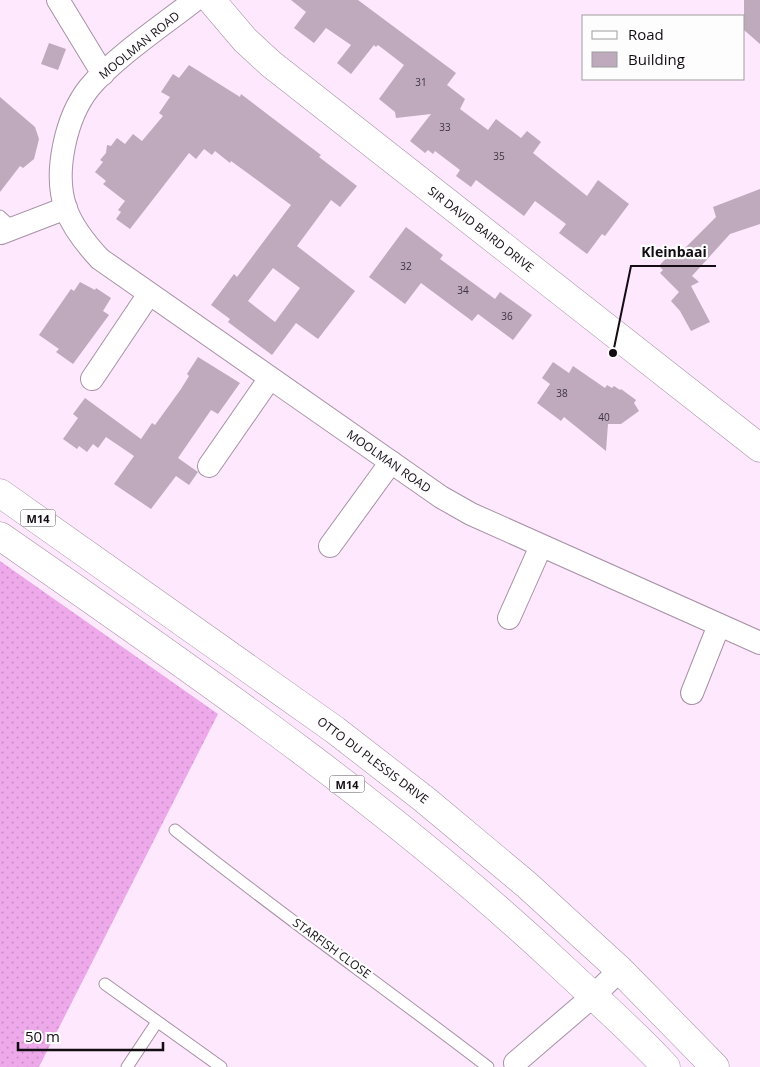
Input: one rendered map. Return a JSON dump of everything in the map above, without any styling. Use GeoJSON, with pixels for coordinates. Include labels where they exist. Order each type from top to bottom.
{"type":"FeatureCollection","features":[{"type":"Feature","properties":{"kind":"main road","name":"SIR DAVID BAIRD DRIVE"},"geometry":{"type":"LineString","coordinates":[[211,0],[245,40],[271,64],[760,448]]}},
{"type":"Feature","properties":{"kind":"main road","name":"OTTO DU PLESSIS DRIVE"},"geometry":{"type":"LineString","coordinates":[[0,493],[208,638],[335,730],[424,799],[520,879],[620,970],[715,1067]]}},
{"type":"Feature","properties":{"kind":"main road","name":"M14"},"geometry":{"type":"LineString","coordinates":[[0,536],[188,667],[400,826],[500,909],[666,1067]]}},
{"type":"Feature","properties":{"kind":"main road"},"geometry":{"type":"LineString","coordinates":[[188,667],[208,638]]}},
{"type":"Feature","properties":{"kind":"street"},"geometry":{"type":"LineString","coordinates":[[58,0],[103,74]]}},
{"type":"Feature","properties":{"kind":"street","name":"MOOLMAN ROAD"},"geometry":{"type":"LineString","coordinates":[[195,0],[103,74],[89,88],[77,107],[67,134],[61,161],[66,208],[83,240],[100,259],[441,497],[471,514],[760,644]]}},
{"type":"Feature","properties":{"kind":"street"},"geometry":{"type":"LineString","coordinates":[[5,226],[66,208]]}},
{"type":"Feature","properties":{"kind":"street"},"geometry":{"type":"LineString","coordinates":[[92,379],[149,294]]}},
{"type":"Feature","properties":{"kind":"street"},"geometry":{"type":"LineString","coordinates":[[208,466],[270,378]]}},
{"type":"Feature","properties":{"kind":"street"},"geometry":{"type":"LineString","coordinates":[[330,546],[391,462]]}},
{"type":"Feature","properties":{"kind":"street"},"geometry":{"type":"LineString","coordinates":[[509,618],[541,546]]}},
{"type":"Feature","properties":{"kind":"street"},"geometry":{"type":"LineString","coordinates":[[692,693],[720,625]]}},
{"type":"Feature","properties":{"kind":"street"},"geometry":{"type":"LineString","coordinates":[[512,1065],[593,996],[620,970]]}},
{"type":"Feature","properties":{"kind":"lane","name":"STARFISH CLOSE"},"geometry":{"type":"LineString","coordinates":[[175,830],[231,875],[373,978],[488,1067]]}},
{"type":"Feature","properties":{"kind":"lane"},"geometry":{"type":"LineString","coordinates":[[105,984],[221,1067]]}},
{"type":"Feature","properties":{"kind":"lane"},"geometry":{"type":"LineString","coordinates":[[127,1067],[157,1022]]}},
{"type":"Feature","properties":{"kind":"shaded area"},"geometry":{"type":"Polygon","coordinates":[[[0,561],[218,714],[39,1067],[0,1067],[0,561]]]}},
{"type":"Feature","properties":{"kind":"building"},"geometry":{"type":"Polygon","coordinates":[[[291,0],[358,0],[456,73],[447,85],[465,99],[460,109],[488,130],[496,119],[521,138],[527,131],[541,142],[533,153],[587,196],[598,180],[629,204],[605,236],[602,234],[587,254],[559,233],[566,224],[535,201],[524,216],[476,180],[471,187],[456,176],[460,170],[435,151],[433,154],[428,150],[425,153],[410,141],[431,114],[396,118],[395,112],[379,99],[404,65],[378,45],[376,47],[374,45],[351,74],[337,63],[351,45],[326,28],[314,43],[294,28],[306,12],[291,0]]]}},
{"type":"Feature","properties":{"kind":"building"},"geometry":{"type":"Polygon","coordinates":[[[744,0],[760,0],[760,44],[745,31],[744,0]]]}},
{"type":"Feature","properties":{"kind":"building"},"geometry":{"type":"Polygon","coordinates":[[[49,43],[66,49],[58,70],[41,64],[49,43]]]}},
{"type":"Feature","properties":{"kind":"building"},"geometry":{"type":"Polygon","coordinates":[[[189,65],[240,97],[241,94],[321,155],[319,157],[357,186],[340,207],[331,200],[297,246],[355,291],[318,339],[296,323],[272,355],[228,322],[230,319],[211,305],[234,274],[237,277],[291,205],[215,151],[212,155],[204,149],[196,159],[189,153],[130,229],[116,219],[121,212],[118,210],[125,201],[103,184],[106,181],[95,172],[103,162],[100,160],[106,153],[107,145],[111,146],[117,138],[125,144],[133,134],[142,141],[163,116],[159,113],[170,97],[161,92],[173,74],[179,78],[189,65]],[[273,268],[248,301],[275,322],[300,288],[273,268]]]}},
{"type":"Feature","properties":{"kind":"building"},"geometry":{"type":"Polygon","coordinates":[[[0,97],[35,127],[39,139],[34,159],[23,168],[20,166],[0,192],[0,97]]]}},
{"type":"Feature","properties":{"kind":"building"},"geometry":{"type":"Polygon","coordinates":[[[760,189],[760,224],[730,234],[692,276],[699,282],[691,286],[710,322],[691,331],[680,311],[671,301],[679,292],[660,273],[663,270],[659,266],[670,254],[675,258],[716,217],[713,207],[760,189]]]}},
{"type":"Feature","properties":{"kind":"building"},"geometry":{"type":"Polygon","coordinates":[[[406,227],[443,255],[440,259],[495,299],[500,292],[532,315],[513,340],[478,314],[472,321],[421,283],[405,304],[369,277],[406,227]]]}},
{"type":"Feature","properties":{"kind":"building"},"geometry":{"type":"Polygon","coordinates":[[[80,282],[95,290],[96,288],[111,298],[103,311],[109,315],[73,364],[56,352],[59,349],[39,335],[71,289],[74,291],[80,282]]]}},
{"type":"Feature","properties":{"kind":"building"},"geometry":{"type":"Polygon","coordinates":[[[198,357],[240,383],[218,414],[211,410],[178,458],[198,472],[189,485],[176,476],[151,509],[114,484],[134,456],[106,437],[98,448],[93,444],[87,452],[79,446],[77,449],[63,439],[78,418],[73,414],[85,398],[141,439],[152,423],[155,425],[181,389],[189,376],[187,374],[198,357]]]}},
{"type":"Feature","properties":{"kind":"building"},"geometry":{"type":"Polygon","coordinates":[[[553,362],[569,373],[573,366],[605,388],[607,385],[612,388],[614,386],[636,400],[634,403],[639,411],[621,424],[608,424],[606,451],[564,417],[561,421],[537,403],[550,384],[542,378],[553,362]]]}},
{"type":"Feature","properties":{"kind":"place","name":"Kleinbaai"},"geometry":{"type":"Point","coordinates":[613,353]}}]}
